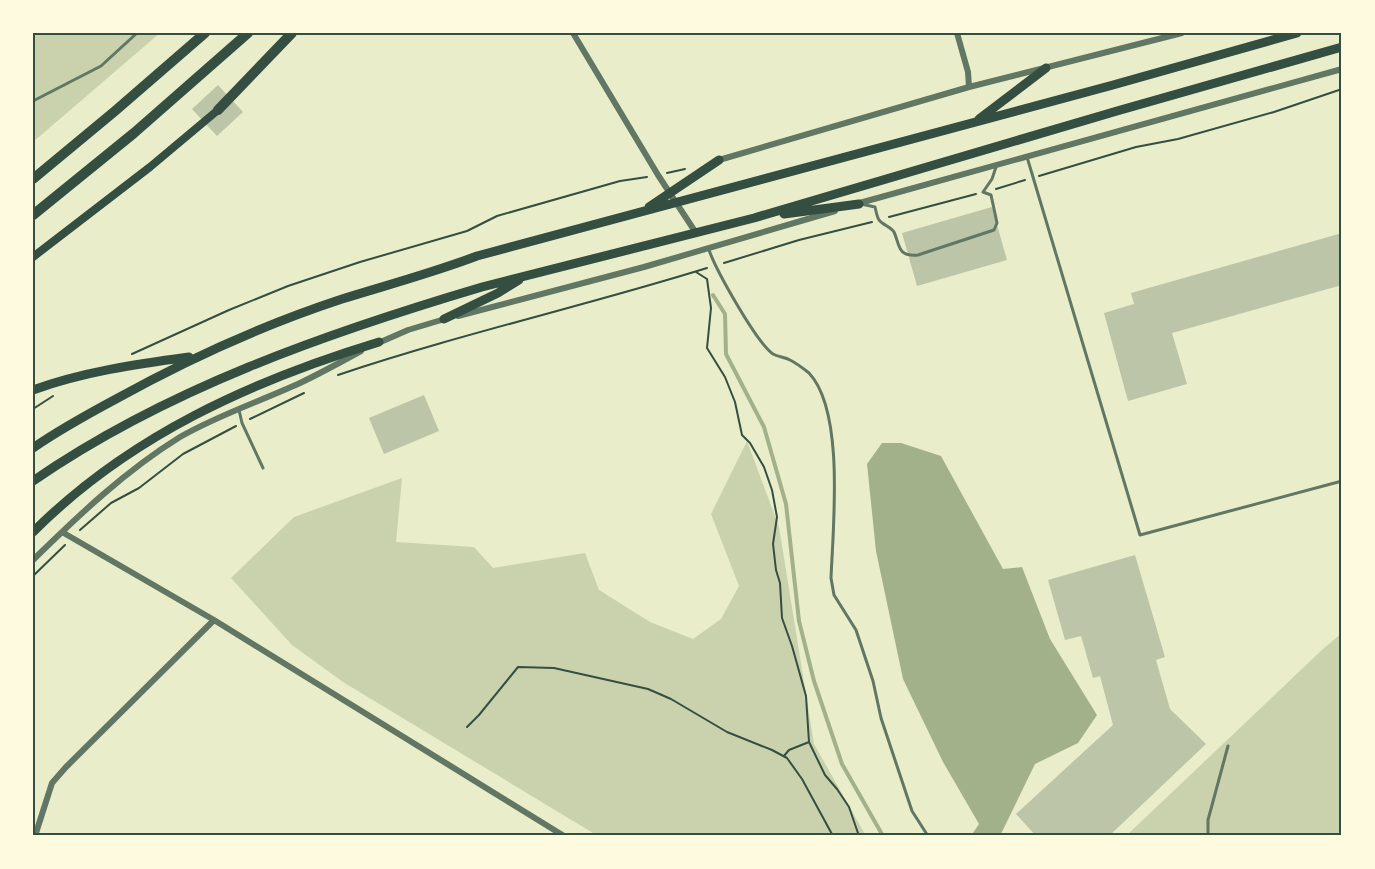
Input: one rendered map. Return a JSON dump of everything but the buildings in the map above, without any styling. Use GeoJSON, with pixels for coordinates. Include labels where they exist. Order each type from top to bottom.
{"type":"FeatureCollection","features":[{"type":"Feature","properties":{"kind":"highway"},"geometry":{"type":"LineString","coordinates":[[33,179],[116,111],[205,33]]}},
{"type":"Feature","properties":{"kind":"highway"},"geometry":{"type":"LineString","coordinates":[[33,215],[134,133],[248,33]]}},
{"type":"Feature","properties":{"kind":"highway"},"geometry":{"type":"LineString","coordinates":[[218,110],[292,33]]}},
{"type":"Feature","properties":{"kind":"main road"},"geometry":{"type":"LineString","coordinates":[[33,448],[84,416],[197,356],[256,331],[341,300],[431,273],[477,256],[1297,33]]}},
{"type":"Feature","properties":{"kind":"main road"},"geometry":{"type":"LineString","coordinates":[[33,481],[98,440],[157,407],[270,359],[438,300],[526,275],[754,218],[1342,47]]}},
{"type":"Feature","properties":{"kind":"main road"},"geometry":{"type":"LineString","coordinates":[[975,122],[1046,68]]}},
{"type":"Feature","properties":{"kind":"main road"},"geometry":{"type":"LineString","coordinates":[[33,257],[150,167],[218,110]]}},
{"type":"Feature","properties":{"kind":"main road"},"geometry":{"type":"LineString","coordinates":[[640,213],[719,160]]}},
{"type":"Feature","properties":{"kind":"main road"},"geometry":{"type":"LineString","coordinates":[[754,218],[859,204]]}},
{"type":"Feature","properties":{"kind":"main road"},"geometry":{"type":"LineString","coordinates":[[444,319],[498,293],[526,275]]}},
{"type":"Feature","properties":{"kind":"main road"},"geometry":{"type":"LineString","coordinates":[[33,532],[104,470],[172,427],[280,375],[379,342]]}},
{"type":"Feature","properties":{"kind":"main road"},"geometry":{"type":"LineString","coordinates":[[33,390],[65,380],[141,363],[197,356]]}},
{"type":"Feature","properties":{"kind":"street"},"geometry":{"type":"LineString","coordinates":[[573,33],[658,175],[696,233]]}},
{"type":"Feature","properties":{"kind":"street"},"geometry":{"type":"LineString","coordinates":[[957,33],[968,72],[969,87]]}},
{"type":"Feature","properties":{"kind":"street"},"geometry":{"type":"LineString","coordinates":[[719,160],[969,87],[1182,33]]}},
{"type":"Feature","properties":{"kind":"street"},"geometry":{"type":"LineString","coordinates":[[33,560],[116,483],[180,437],[239,408],[299,383],[379,342],[444,319],[522,300],[1342,69]]}},
{"type":"Feature","properties":{"kind":"street"},"geometry":{"type":"LineString","coordinates":[[62,532],[214,620],[564,836]]}},
{"type":"Feature","properties":{"kind":"street"},"geometry":{"type":"LineString","coordinates":[[35,836],[52,783],[66,766],[214,620]]}},
{"type":"Feature","properties":{"kind":"lane"},"geometry":{"type":"LineString","coordinates":[[33,101],[100,66],[137,33]]}},
{"type":"Feature","properties":{"kind":"lane"},"geometry":{"type":"LineString","coordinates":[[1027,157],[1140,535],[1342,481]]}},
{"type":"Feature","properties":{"kind":"lane"},"geometry":{"type":"LineString","coordinates":[[859,204],[875,207],[878,220],[893,231],[897,246],[910,256],[918,255],[994,230],[997,223],[991,195],[983,192],[992,179],[996,165]]}},
{"type":"Feature","properties":{"kind":"lane"},"geometry":{"type":"LineString","coordinates":[[708,248],[714,266],[761,342],[774,354],[790,359],[809,374],[823,396],[833,444],[831,578],[834,595],[856,630],[873,681],[881,718],[912,811],[928,836]]}},
{"type":"Feature","properties":{"kind":"lane"},"geometry":{"type":"LineString","coordinates":[[239,408],[242,423],[263,468]]}},
{"type":"Feature","properties":{"kind":"lane"},"geometry":{"type":"LineString","coordinates":[[1208,836],[1208,820],[1228,746]]}},
{"type":"Feature","properties":{"kind":"path"},"geometry":{"type":"LineString","coordinates":[[338,375],[509,323],[695,272],[799,240],[1032,179],[1137,147],[1178,139],[1274,112],[1342,89]]}},
{"type":"Feature","properties":{"kind":"path"},"geometry":{"type":"LineString","coordinates":[[131,354],[288,286],[467,231],[497,216],[620,181],[689,168]]}},
{"type":"Feature","properties":{"kind":"path"},"geometry":{"type":"LineString","coordinates":[[695,272],[707,279],[711,308],[707,348],[725,377],[735,402],[742,435],[750,443],[764,467],[772,490],[777,517],[772,544],[780,583],[782,618],[806,696],[809,742],[825,775],[849,807],[859,836]]}},
{"type":"Feature","properties":{"kind":"path"},"geometry":{"type":"LineString","coordinates":[[33,576],[111,503],[139,488],[183,454],[311,389]]}},
{"type":"Feature","properties":{"kind":"path"},"geometry":{"type":"LineString","coordinates":[[468,727],[518,667],[554,668],[648,689],[671,699],[728,732],[784,756],[802,779],[833,836]]}},
{"type":"Feature","properties":{"kind":"path"},"geometry":{"type":"LineString","coordinates":[[784,756],[789,750],[809,742]]}},
{"type":"Feature","properties":{"kind":"shaded area"},"geometry":{"type":"Polygon","coordinates":[[[33,33],[160,33],[33,142],[33,33]]]}},
{"type":"Feature","properties":{"kind":"shaded area"},"geometry":{"type":"Polygon","coordinates":[[[747,441],[779,527],[814,744],[866,836],[598,836],[343,682],[292,645],[231,578],[294,517],[402,478],[396,542],[474,547],[493,568],[585,553],[599,590],[650,622],[693,639],[721,619],[739,586],[711,514],[747,441]]]}},
{"type":"Feature","properties":{"kind":"shaded area"},"geometry":{"type":"Polygon","coordinates":[[[882,443],[901,443],[941,456],[1003,569],[1022,567],[1050,639],[1097,715],[1078,743],[1035,764],[1000,836],[971,836],[979,824],[943,762],[903,679],[876,551],[867,464],[882,443]]]}},
{"type":"Feature","properties":{"kind":"shaded area"},"geometry":{"type":"Polygon","coordinates":[[[1342,633],[1342,836],[1126,836],[1323,649],[1342,633]]]}},
{"type":"Feature","properties":{"kind":"waterway"},"geometry":{"type":"LineString","coordinates":[[713,295],[725,314],[726,354],[764,427],[786,504],[799,621],[814,681],[842,764],[883,836]]}}]}
